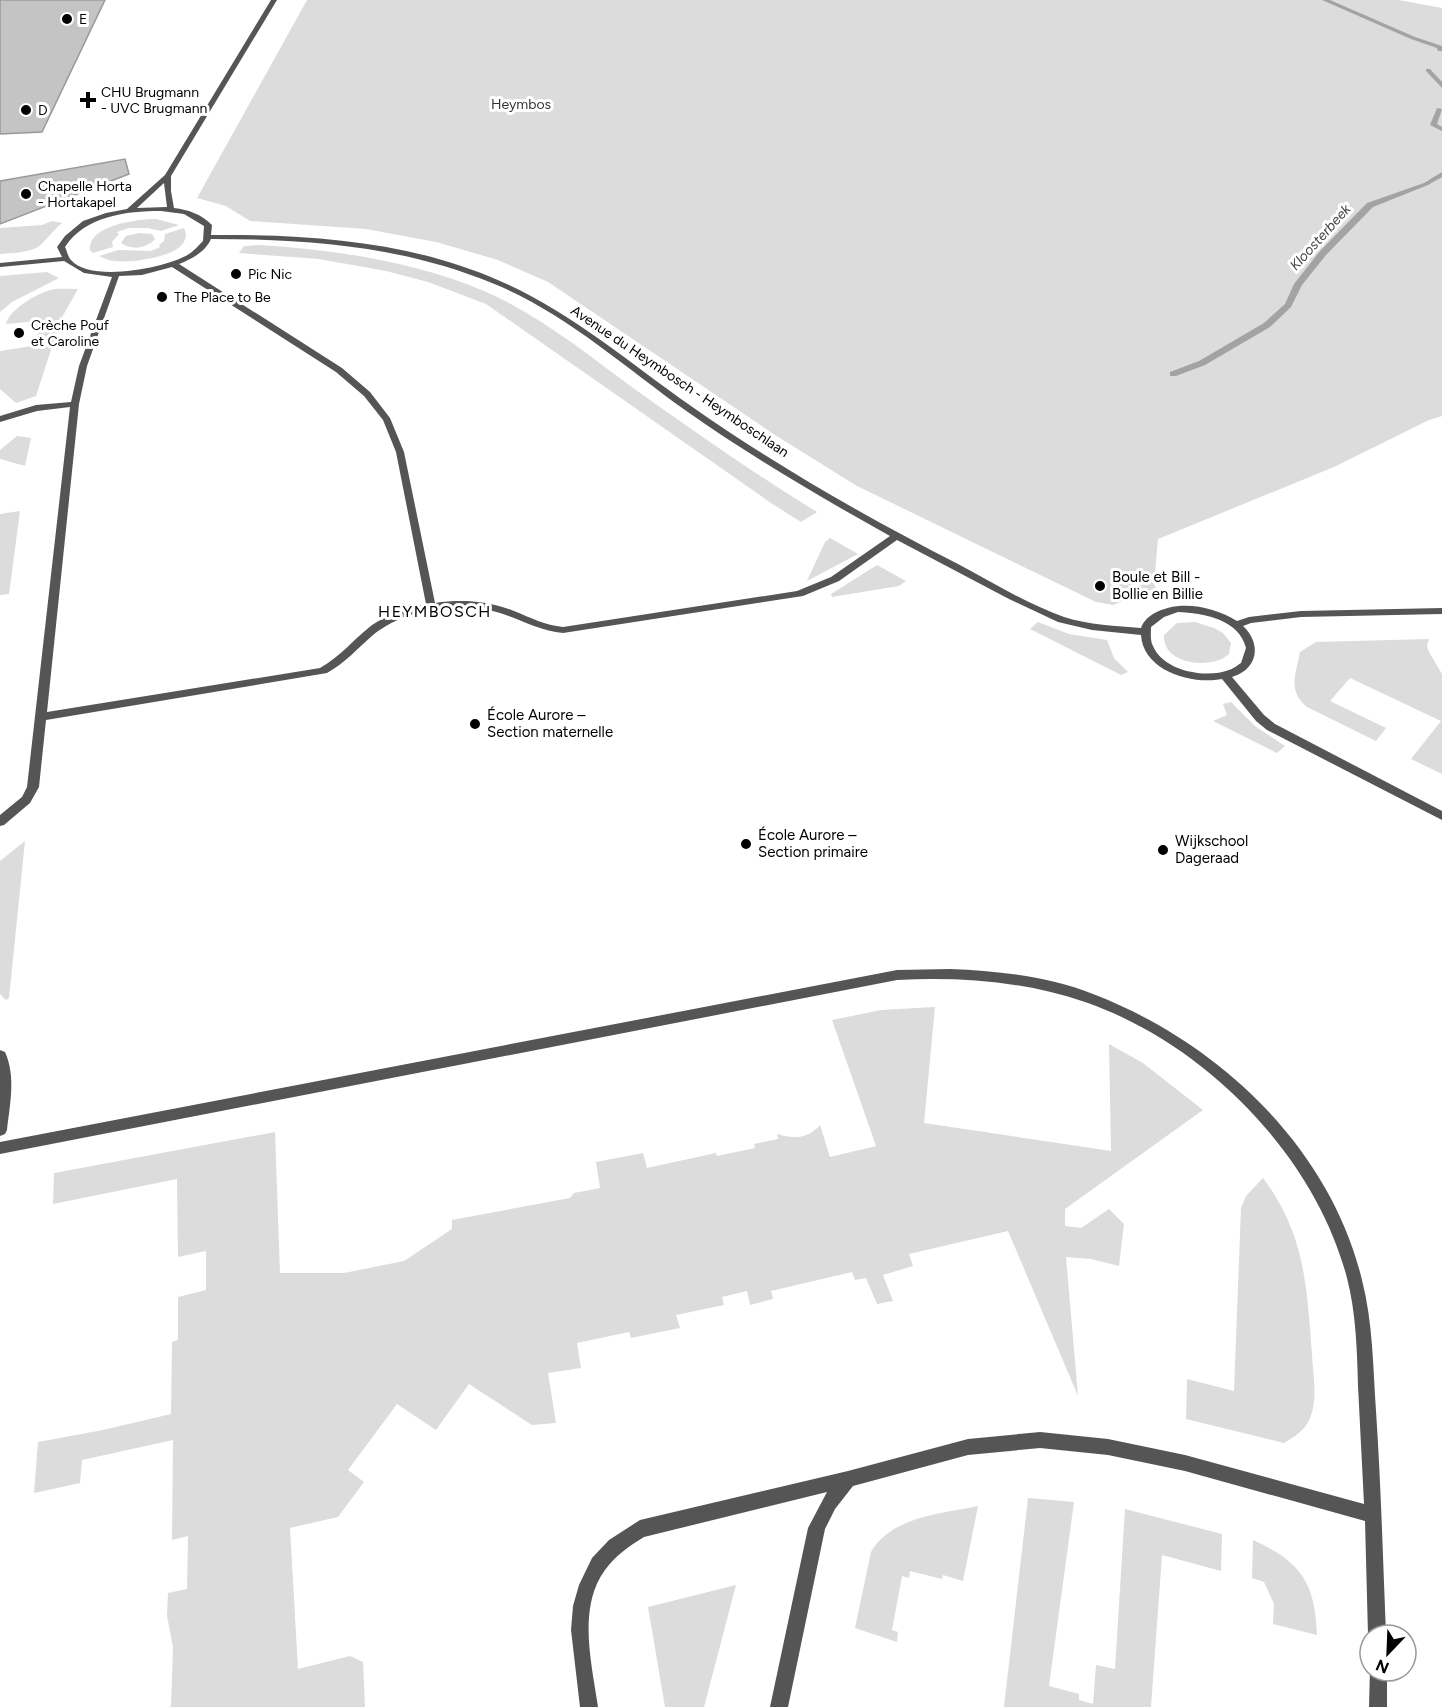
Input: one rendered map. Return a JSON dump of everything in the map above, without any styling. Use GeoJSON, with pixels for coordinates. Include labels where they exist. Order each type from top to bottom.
{"type":"FeatureCollection","features":[{"type":"Feature","properties":{"kind":"street"},"geometry":{"type":"LineString","coordinates":[[129,211],[168,176],[274,0]]}},
{"type":"Feature","properties":{"kind":"street"},"geometry":{"type":"LineString","coordinates":[[168,176],[167,191],[171,209]]}},
{"type":"Feature","properties":{"kind":"street"},"geometry":{"type":"LineString","coordinates":[[171,209],[203,220],[210,231],[210,237],[198,252],[174,264],[138,273],[116,274],[85,271],[71,265],[65,259],[62,247],[70,234],[78,228],[100,218],[129,211],[171,209]]}},
{"type":"Feature","properties":{"kind":"street","name":"Avenue du Heymbosch - Heymboschlaan"},"geometry":{"type":"LineString","coordinates":[[210,237],[298,239],[372,248],[442,263],[495,282],[544,306],[710,423],[775,465],[896,536],[1062,620],[1092,627],[1144,632]]}},
{"type":"Feature","properties":{"kind":"street"},"geometry":{"type":"LineString","coordinates":[[0,265],[65,259]]}},
{"type":"Feature","properties":{"kind":"street"},"geometry":{"type":"LineString","coordinates":[[174,264],[339,370],[367,394],[377,406],[387,420],[400,452],[431,606]]}},
{"type":"Feature","properties":{"kind":"street"},"geometry":{"type":"LineString","coordinates":[[0,822],[26,800],[33,787],[75,405],[83,366],[116,274]]}},
{"type":"Feature","properties":{"kind":"street"},"geometry":{"type":"LineString","coordinates":[[0,419],[36,408],[75,405]]}},
{"type":"Feature","properties":{"kind":"street"},"geometry":{"type":"LineString","coordinates":[[41,717],[323,671],[342,660],[368,632],[387,621],[431,606],[455,604],[489,607],[519,616],[536,626],[563,630],[784,597],[825,585],[896,536]]}},
{"type":"Feature","properties":{"kind":"street"},"geometry":{"type":"LineString","coordinates":[[1178,609],[1208,612],[1236,625],[1251,644],[1251,654],[1247,663],[1238,671],[1225,675],[1193,676],[1170,668],[1152,655],[1146,645],[1144,632],[1153,618],[1178,609]]}},
{"type":"Feature","properties":{"kind":"street"},"geometry":{"type":"LineString","coordinates":[[1236,625],[1240,621],[1257,617],[1290,614],[1442,611]]}},
{"type":"Feature","properties":{"kind":"street"},"geometry":{"type":"LineString","coordinates":[[1225,675],[1260,718],[1271,727],[1442,816]]}},
{"type":"Feature","properties":{"kind":"street"},"geometry":{"type":"LineString","coordinates":[[0,1148],[897,975],[967,974],[1038,983],[1107,1005],[1148,1025],[1188,1049],[1225,1077],[1290,1146],[1316,1186],[1338,1229],[1353,1275],[1363,1323],[1374,1515],[1377,1623]]}},
{"type":"Feature","properties":{"kind":"street"},"geometry":{"type":"LineString","coordinates":[[0,1056],[5,1081],[0,1130]]}},
{"type":"Feature","properties":{"kind":"street"},"geometry":{"type":"LineString","coordinates":[[589,1707],[579,1638],[579,1614],[584,1592],[593,1572],[606,1553],[621,1539],[640,1529],[968,1448],[1040,1440],[1108,1447],[1185,1462],[1374,1515]]}},
{"type":"Feature","properties":{"kind":"street"},"geometry":{"type":"LineString","coordinates":[[779,1707],[809,1557],[817,1528],[829,1503],[848,1479]]}},
{"type":"Feature","properties":{"kind":"street"},"geometry":{"type":"LineString","coordinates":[[1377,1683],[1378,1707]]}},
{"type":"Feature","properties":{"kind":"green space","name":"Heymbos"},"geometry":{"type":"Polygon","coordinates":[[[307,0],[1399,0],[1442,8],[1442,416],[1429,420],[1334,467],[1158,539],[1154,584],[1156,588],[1113,605],[1096,602],[857,486],[775,435],[548,282],[498,260],[436,242],[366,229],[250,221],[226,206],[197,198],[307,0]]]}},
{"type":"Feature","properties":{"kind":"green space"},"geometry":{"type":"Polygon","coordinates":[[[156,219],[179,225],[161,231],[129,228],[117,232],[119,234],[112,242],[113,247],[93,253],[90,250],[92,241],[105,229],[127,222],[156,219]]]}},
{"type":"Feature","properties":{"kind":"green space"},"geometry":{"type":"Polygon","coordinates":[[[52,221],[62,223],[38,247],[24,252],[0,254],[0,228],[42,225],[52,221]]]}},
{"type":"Feature","properties":{"kind":"green space"},"geometry":{"type":"Polygon","coordinates":[[[184,228],[186,238],[181,245],[161,256],[125,261],[110,260],[99,256],[118,250],[151,251],[160,247],[165,234],[184,228]]]}},
{"type":"Feature","properties":{"kind":"green space"},"geometry":{"type":"Polygon","coordinates":[[[139,233],[152,234],[155,239],[148,245],[139,247],[130,247],[121,243],[126,236],[139,233]]]}},
{"type":"Feature","properties":{"kind":"green space"},"geometry":{"type":"Polygon","coordinates":[[[259,245],[317,250],[402,265],[457,281],[505,301],[563,336],[703,437],[817,512],[801,522],[486,304],[428,282],[386,271],[319,259],[239,253],[244,246],[259,245]]]}},
{"type":"Feature","properties":{"kind":"green space"},"geometry":{"type":"Polygon","coordinates":[[[47,272],[59,278],[12,302],[0,312],[0,276],[47,272]]]}},
{"type":"Feature","properties":{"kind":"green space"},"geometry":{"type":"Polygon","coordinates":[[[57,289],[78,289],[61,319],[36,396],[16,403],[0,389],[0,351],[32,346],[40,329],[36,328],[37,321],[6,324],[8,319],[24,303],[44,292],[57,289]]]}},
{"type":"Feature","properties":{"kind":"green space"},"geometry":{"type":"Polygon","coordinates":[[[17,436],[31,438],[25,466],[0,459],[0,450],[17,436]]]}},
{"type":"Feature","properties":{"kind":"green space"},"geometry":{"type":"Polygon","coordinates":[[[20,511],[9,594],[0,595],[0,514],[20,511]]]}},
{"type":"Feature","properties":{"kind":"green space"},"geometry":{"type":"Polygon","coordinates":[[[830,538],[858,554],[807,581],[825,542],[830,538]]]}},
{"type":"Feature","properties":{"kind":"green space"},"geometry":{"type":"Polygon","coordinates":[[[877,565],[906,581],[899,586],[832,597],[831,594],[877,565]]]}},
{"type":"Feature","properties":{"kind":"green space"},"geometry":{"type":"Polygon","coordinates":[[[1038,622],[1069,634],[1107,640],[1114,658],[1128,672],[1121,675],[1030,629],[1038,622]]]}},
{"type":"Feature","properties":{"kind":"green space"},"geometry":{"type":"Polygon","coordinates":[[[1195,622],[1223,633],[1231,643],[1229,654],[1221,659],[1200,663],[1189,662],[1171,653],[1164,635],[1177,623],[1195,622]]]}},
{"type":"Feature","properties":{"kind":"green space"},"geometry":{"type":"Polygon","coordinates":[[[1429,639],[1427,646],[1429,652],[1442,674],[1442,774],[1411,759],[1441,721],[1350,678],[1330,701],[1386,728],[1376,741],[1307,707],[1297,694],[1295,675],[1300,652],[1316,642],[1429,639]]]}},
{"type":"Feature","properties":{"kind":"green space"},"geometry":{"type":"Polygon","coordinates":[[[1231,702],[1255,726],[1285,746],[1277,753],[1213,721],[1227,715],[1223,704],[1231,702]]]}},
{"type":"Feature","properties":{"kind":"green space"},"geometry":{"type":"Polygon","coordinates":[[[25,841],[9,998],[6,1000],[0,994],[0,861],[25,841]]]}},
{"type":"Feature","properties":{"kind":"green space"},"geometry":{"type":"Polygon","coordinates":[[[935,1007],[924,1123],[1111,1151],[1109,1044],[1143,1063],[1203,1110],[1065,1209],[1065,1226],[1081,1228],[1109,1209],[1124,1224],[1119,1266],[1091,1259],[1066,1257],[1078,1396],[1008,1231],[909,1254],[913,1266],[883,1275],[893,1301],[877,1304],[866,1278],[855,1280],[852,1272],[771,1291],[773,1299],[750,1305],[747,1291],[722,1297],[724,1305],[676,1315],[680,1328],[631,1338],[629,1332],[577,1343],[581,1368],[548,1373],[556,1423],[532,1425],[469,1384],[436,1430],[397,1404],[348,1470],[364,1482],[338,1517],[290,1528],[298,1669],[350,1656],[363,1662],[365,1707],[169,1707],[171,1706],[173,1647],[167,1616],[168,1593],[187,1589],[188,1536],[172,1540],[173,1440],[82,1460],[80,1483],[34,1493],[38,1442],[171,1414],[172,1342],[178,1340],[178,1297],[206,1290],[206,1251],[178,1257],[177,1179],[53,1204],[54,1173],[275,1132],[280,1273],[344,1273],[404,1261],[452,1229],[452,1220],[570,1198],[574,1193],[600,1188],[596,1162],[643,1153],[647,1168],[716,1153],[717,1156],[755,1148],[754,1144],[778,1139],[777,1134],[800,1137],[811,1133],[820,1125],[830,1157],[876,1146],[832,1020],[881,1010],[935,1007]]]}},
{"type":"Feature","properties":{"kind":"green space"},"geometry":{"type":"Polygon","coordinates":[[[1263,1178],[1288,1220],[1296,1241],[1305,1284],[1310,1330],[1314,1403],[1308,1423],[1284,1443],[1186,1419],[1187,1379],[1234,1391],[1241,1208],[1246,1196],[1263,1178]]]}},
{"type":"Feature","properties":{"kind":"green space"},"geometry":{"type":"Polygon","coordinates":[[[1028,1498],[1074,1502],[1049,1686],[1079,1694],[1079,1700],[1093,1704],[1096,1665],[1115,1669],[1125,1509],[1222,1534],[1221,1571],[1162,1555],[1151,1707],[1004,1707],[1028,1498]]]}},
{"type":"Feature","properties":{"kind":"green space"},"geometry":{"type":"Polygon","coordinates":[[[978,1506],[963,1581],[943,1575],[942,1579],[910,1571],[909,1578],[902,1576],[892,1630],[898,1632],[897,1642],[855,1628],[871,1552],[880,1540],[891,1531],[918,1518],[978,1506]]]}},
{"type":"Feature","properties":{"kind":"green space"},"geometry":{"type":"Polygon","coordinates":[[[1253,1540],[1283,1557],[1302,1576],[1309,1587],[1313,1601],[1317,1635],[1273,1624],[1274,1604],[1264,1582],[1252,1578],[1253,1540]]]}},
{"type":"Feature","properties":{"kind":"green space"},"geometry":{"type":"Polygon","coordinates":[[[736,1585],[704,1707],[665,1707],[648,1607],[736,1585]]]}},
{"type":"Feature","properties":{"kind":"building"},"geometry":{"type":"Polygon","coordinates":[[[0,0],[105,0],[42,132],[0,134],[0,0]]]}},
{"type":"Feature","properties":{"kind":"building","name":"Chapelle Horta - Hortakapel"},"geometry":{"type":"Polygon","coordinates":[[[125,159],[129,174],[0,224],[0,181],[125,159]]]}},
{"type":"Feature","properties":{"kind":"waterway","name":"Kloosterbeek"},"geometry":{"type":"LineString","coordinates":[[1325,0],[1413,38],[1440,47],[1440,50]]}},
{"type":"Feature","properties":{"kind":"waterway","name":"Kloosterbeek"},"geometry":{"type":"LineString","coordinates":[[1428,70],[1442,86]]}},
{"type":"Feature","properties":{"kind":"waterway","name":"Kloosterbeek"},"geometry":{"type":"LineString","coordinates":[[1439,109],[1433,125],[1442,129]]}},
{"type":"Feature","properties":{"kind":"waterway","name":"Kloosterbeek"},"geometry":{"type":"LineString","coordinates":[[1173,374],[1202,363],[1267,325],[1288,305],[1298,284],[1323,253],[1370,205],[1426,184],[1442,174]]}},
{"type":"Feature","properties":{"kind":"place","name":"E"},"geometry":{"type":"Point","coordinates":[67,19]}},
{"type":"Feature","properties":{"kind":"place","name":"CHU Brugmann - UVC Brugmann"},"geometry":{"type":"Point","coordinates":[88,100]}},
{"type":"Feature","properties":{"kind":"place","name":"D"},"geometry":{"type":"Point","coordinates":[26,110]}},
{"type":"Feature","properties":{"kind":"place","name":"Chapelle Horta - Hortakapel"},"geometry":{"type":"Point","coordinates":[26,194]}},
{"type":"Feature","properties":{"kind":"place","name":"Pic Nic"},"geometry":{"type":"Point","coordinates":[236,274]}},
{"type":"Feature","properties":{"kind":"place","name":"The Place to Be"},"geometry":{"type":"Point","coordinates":[162,297]}},
{"type":"Feature","properties":{"kind":"place","name":"Crèche Pouf et Caroline"},"geometry":{"type":"Point","coordinates":[19,333]}},
{"type":"Feature","properties":{"kind":"place","name":"Boule et Bill - Bollie en Billie"},"geometry":{"type":"Point","coordinates":[1100,586]}},
{"type":"Feature","properties":{"kind":"place","name":"École Aurore – Section maternelle"},"geometry":{"type":"Point","coordinates":[475,724]}},
{"type":"Feature","properties":{"kind":"place","name":"École Aurore – Section primaire"},"geometry":{"type":"Point","coordinates":[746,844]}},
{"type":"Feature","properties":{"kind":"place","name":"Wijkschool Dageraad"},"geometry":{"type":"Point","coordinates":[1163,850]}},
{"type":"Feature","properties":{"kind":"district","name":"HEYMBOSCH"},"geometry":{"type":"Point","coordinates":[435,611]}}]}
